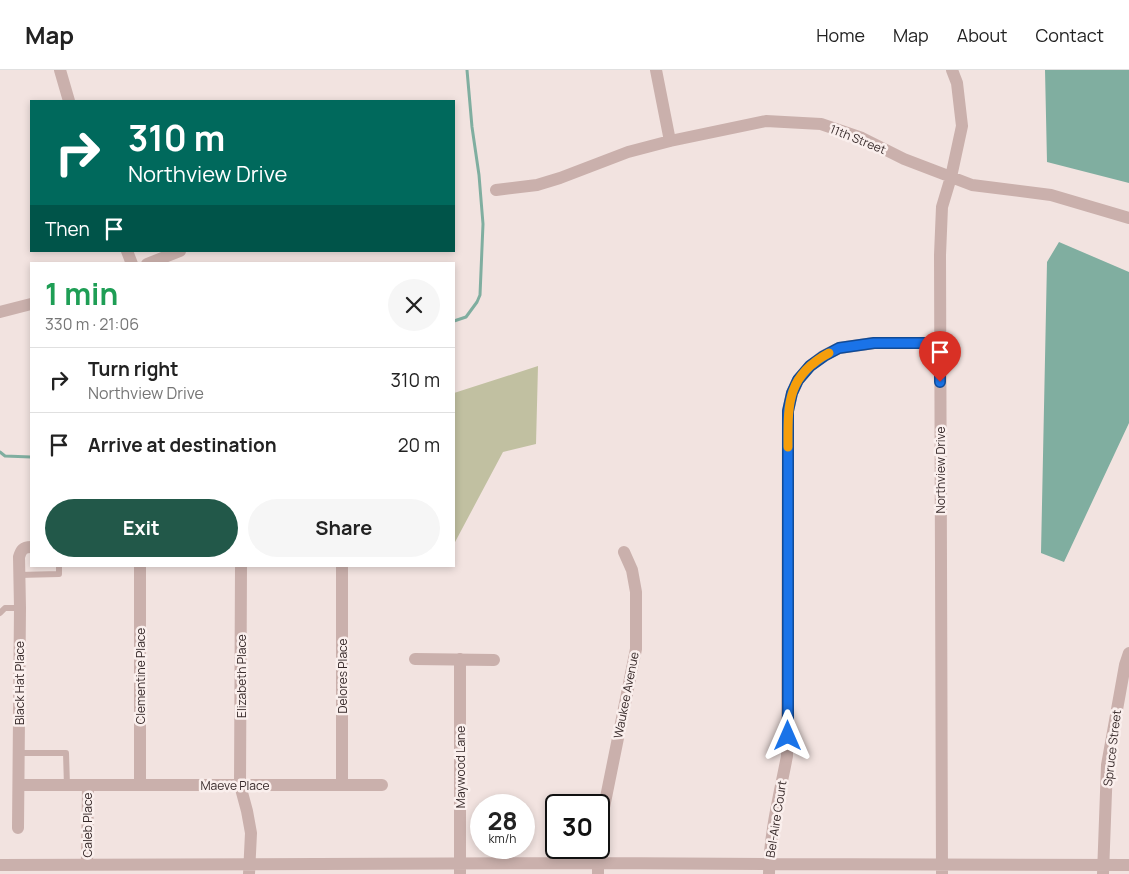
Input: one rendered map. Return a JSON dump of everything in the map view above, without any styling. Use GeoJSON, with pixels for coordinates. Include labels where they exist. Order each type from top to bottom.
{"type":"FeatureCollection","features":[{"type":"Feature","properties":{"kind":"street"},"geometry":{"type":"LineString","coordinates":[[60,70],[69,100]]}},
{"type":"Feature","properties":{"kind":"street"},"geometry":{"type":"LineString","coordinates":[[656,70],[670,141]]}},
{"type":"Feature","properties":{"kind":"street","name":"Northview Drive"},"geometry":{"type":"LineString","coordinates":[[942,869],[940,255],[942,207],[951,177],[962,126],[957,82],[952,70]]}},
{"type":"Feature","properties":{"kind":"street","name":"11th Street"},"geometry":{"type":"LineString","coordinates":[[496,190],[537,185],[628,152],[766,120],[821,124],[862,138],[904,159],[972,185],[1051,196],[1129,218]]}},
{"type":"Feature","properties":{"kind":"street"},"geometry":{"type":"LineString","coordinates":[[152,262],[177,252]]}},
{"type":"Feature","properties":{"kind":"street"},"geometry":{"type":"LineString","coordinates":[[0,312],[30,304]]}},
{"type":"Feature","properties":{"kind":"street","name":"Bel-Aire Court"},"geometry":{"type":"LineString","coordinates":[[769,869],[776,808],[788,756],[788,411],[792,393],[798,380],[810,366],[839,348],[874,343],[940,343]]}},
{"type":"Feature","properties":{"kind":"street","name":"Black Hat Place"},"geometry":{"type":"LineString","coordinates":[[18,828],[19,557],[21,551],[26,547],[30,547]]}},
{"type":"Feature","properties":{"kind":"street","name":"Waukee Avenue"},"geometry":{"type":"LineString","coordinates":[[607,794],[636,648],[636,592],[632,570],[624,552]]}},
{"type":"Feature","properties":{"kind":"street","name":"Clementine Place"},"geometry":{"type":"LineString","coordinates":[[140,567],[140,785]]}},
{"type":"Feature","properties":{"kind":"street","name":"Elizabeth Place"},"geometry":{"type":"LineString","coordinates":[[241,567],[240,785],[251,833],[249,869]]}},
{"type":"Feature","properties":{"kind":"street","name":"Delores Place"},"geometry":{"type":"LineString","coordinates":[[342,567],[342,785]]}},
{"type":"Feature","properties":{"kind":"street","name":"Spruce Street"},"geometry":{"type":"LineString","coordinates":[[1103,869],[1107,765],[1115,715],[1129,653]]}},
{"type":"Feature","properties":{"kind":"street"},"geometry":{"type":"LineString","coordinates":[[415,659],[494,660]]}},
{"type":"Feature","properties":{"kind":"street","name":"Maywood Lane"},"geometry":{"type":"LineString","coordinates":[[460,659],[460,869]]}},
{"type":"Feature","properties":{"kind":"street","name":"Maeve Place"},"geometry":{"type":"LineString","coordinates":[[19,785],[382,785]]}},
{"type":"Feature","properties":{"kind":"street","name":"Caleb Place"},"geometry":{"type":"LineString","coordinates":[[87,864],[88,786]]}},
{"type":"Feature","properties":{"kind":"street"},"geometry":{"type":"LineString","coordinates":[[0,865],[87,864],[249,869],[1103,869],[1129,865]]}},
{"type":"Feature","properties":{"kind":"lane"},"geometry":{"type":"LineString","coordinates":[[19,575],[59,574],[59,567]]}},
{"type":"Feature","properties":{"kind":"lane"},"geometry":{"type":"LineString","coordinates":[[0,613],[4,608],[20,608]]}},
{"type":"Feature","properties":{"kind":"lane"},"geometry":{"type":"LineString","coordinates":[[19,753],[66,753],[67,786]]}},
{"type":"Feature","properties":{"kind":"shaded area"},"geometry":{"type":"Polygon","coordinates":[[[1045,70],[1129,70],[1129,183],[1047,162],[1045,70]]]}},
{"type":"Feature","properties":{"kind":"shaded area"},"geometry":{"type":"Polygon","coordinates":[[[1059,242],[1129,272],[1129,423],[1064,562],[1041,553],[1047,262],[1059,242]]]}},
{"type":"Feature","properties":{"kind":"shaded area"},"geometry":{"type":"Polygon","coordinates":[[[538,366],[536,444],[503,452],[455,542],[455,393],[538,366]]]}},
{"type":"Feature","properties":{"kind":"waterway"},"geometry":{"type":"LineString","coordinates":[[455,321],[466,317],[480,295],[483,224],[467,70]]}},
{"type":"Feature","properties":{"kind":"waterway"},"geometry":{"type":"LineString","coordinates":[[0,452],[5,456],[30,457]]}},
{"type":"Feature","properties":{"kind":"slow traffic"},"geometry":{"type":"LineString","coordinates":[[788,447],[788,411],[792,393],[798,380],[810,366],[829,353]]}},
{"type":"Feature","properties":{"kind":"route"},"geometry":{"type":"LineString","coordinates":[[788,736],[788,411],[792,393],[798,380],[810,366],[824,356],[839,348],[874,343],[940,343],[940,382]]}}]}
